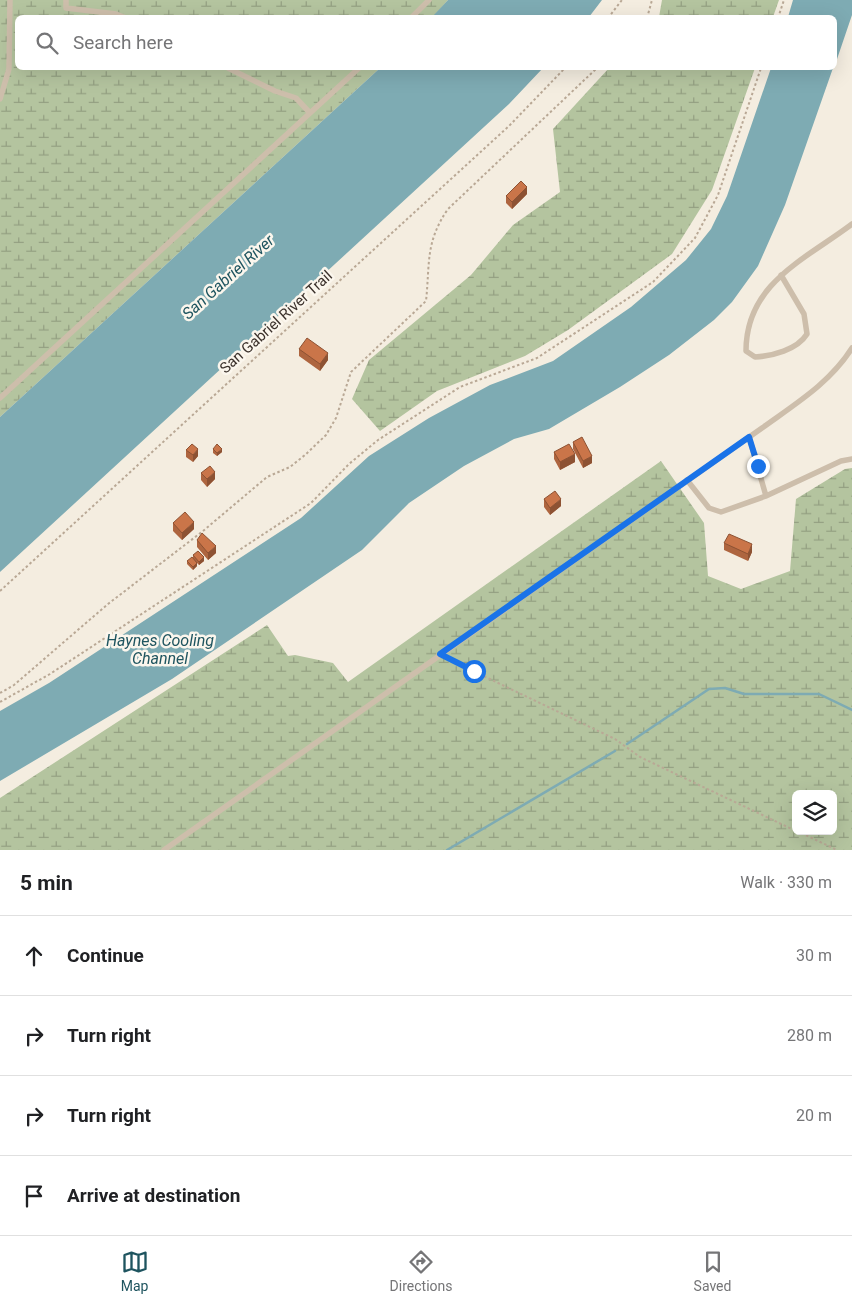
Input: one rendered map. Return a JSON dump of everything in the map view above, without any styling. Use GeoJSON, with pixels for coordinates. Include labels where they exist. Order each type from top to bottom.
{"type":"FeatureCollection","features":[{"type":"Feature","properties":{"kind":"lane"},"geometry":{"type":"LineString","coordinates":[[0,98],[9,69],[10,0]]}},
{"type":"Feature","properties":{"kind":"lane"},"geometry":{"type":"LineString","coordinates":[[66,0],[66,8],[118,15]]}},
{"type":"Feature","properties":{"kind":"lane"},"geometry":{"type":"LineString","coordinates":[[414,15],[429,0]]}},
{"type":"Feature","properties":{"kind":"lane"},"geometry":{"type":"LineString","coordinates":[[232,70],[275,91],[296,98],[310,113]]}},
{"type":"Feature","properties":{"kind":"lane"},"geometry":{"type":"LineString","coordinates":[[0,398],[357,70]]}},
{"type":"Feature","properties":{"kind":"lane"},"geometry":{"type":"LineString","coordinates":[[781,275],[804,314],[807,334],[803,341],[790,348],[754,357],[746,351],[753,317],[768,287],[781,275],[852,224]]}},
{"type":"Feature","properties":{"kind":"lane"},"geometry":{"type":"LineString","coordinates":[[164,850],[749,437],[828,379],[841,365],[852,348]]}},
{"type":"Feature","properties":{"kind":"lane"},"geometry":{"type":"LineString","coordinates":[[749,437],[766,496]]}},
{"type":"Feature","properties":{"kind":"lane"},"geometry":{"type":"LineString","coordinates":[[687,480],[709,508],[721,512],[766,496],[841,461],[852,459]]}},
{"type":"Feature","properties":{"kind":"path"},"geometry":{"type":"LineString","coordinates":[[610,15],[622,0]]}},
{"type":"Feature","properties":{"kind":"path"},"geometry":{"type":"LineString","coordinates":[[648,15],[652,0]]}},
{"type":"Feature","properties":{"kind":"path"},"geometry":{"type":"LineString","coordinates":[[779,15],[784,0]]}},
{"type":"Feature","properties":{"kind":"path","name":"San Gabriel River Trail"},"geometry":{"type":"LineString","coordinates":[[0,591],[503,131],[563,70]]}},
{"type":"Feature","properties":{"kind":"path"},"geometry":{"type":"LineString","coordinates":[[0,693],[14,685],[108,604],[267,477],[290,467],[306,455],[326,435],[336,418],[350,372],[426,301],[430,242],[437,225],[448,209],[595,70]]}},
{"type":"Feature","properties":{"kind":"path"},"geometry":{"type":"LineString","coordinates":[[0,702],[50,674],[311,503],[349,464],[378,440],[452,392],[490,374],[537,358],[653,282],[694,238],[718,195],[760,70]]}},
{"type":"Feature","properties":{"kind":"path"},"geometry":{"type":"LineString","coordinates":[[440,654],[615,739],[640,757],[792,829]]}},
{"type":"Feature","properties":{"kind":"path"},"geometry":{"type":"LineString","coordinates":[[805,835],[837,850]]}},
{"type":"Feature","properties":{"kind":"green space"},"geometry":{"type":"Polygon","coordinates":[[[0,0],[448,0],[435,15],[15,15],[15,70],[378,70],[0,417],[0,0]]]}},
{"type":"Feature","properties":{"kind":"green space"},"geometry":{"type":"Polygon","coordinates":[[[662,0],[779,0],[774,15],[659,15],[662,0]]]}},
{"type":"Feature","properties":{"kind":"green space"},"geometry":{"type":"Polygon","coordinates":[[[607,70],[754,70],[712,190],[672,254],[568,330],[525,356],[437,391],[380,431],[352,399],[369,360],[471,275],[513,225],[560,192],[553,129],[607,70]]]}},
{"type":"Feature","properties":{"kind":"green space"},"geometry":{"type":"Polygon","coordinates":[[[661,461],[704,523],[708,576],[741,589],[790,571],[796,499],[845,469],[852,468],[852,850],[0,850],[0,798],[267,625],[288,656],[295,655],[333,663],[348,682],[661,461]]]}},
{"type":"Feature","properties":{"kind":"water"},"geometry":{"type":"Polygon","coordinates":[[[448,0],[602,0],[591,15],[434,15],[448,0]]]}},
{"type":"Feature","properties":{"kind":"water"},"geometry":{"type":"Polygon","coordinates":[[[793,0],[852,0],[852,15],[837,59],[837,15],[789,15],[793,0]]]}},
{"type":"Feature","properties":{"kind":"water","name":"San Gabriel River"},"geometry":{"type":"Polygon","coordinates":[[[378,70],[541,70],[509,104],[0,572],[0,417],[378,70]]]}},
{"type":"Feature","properties":{"kind":"water","name":"Haynes Cooling Channel"},"geometry":{"type":"Polygon","coordinates":[[[770,70],[832,70],[785,205],[758,266],[732,302],[714,320],[669,355],[620,387],[549,429],[514,439],[464,466],[409,503],[362,550],[172,679],[0,781],[0,711],[49,683],[301,518],[369,456],[429,418],[490,385],[553,361],[631,307],[686,260],[711,229],[727,196],[770,70]]]}},
{"type":"Feature","properties":{"kind":"building"},"geometry":{"type":"Polygon","coordinates":[[[521,181],[527,187],[512,202],[506,196],[521,181]]]}},
{"type":"Feature","properties":{"kind":"building"},"geometry":{"type":"Polygon","coordinates":[[[307,338],[328,353],[320,364],[299,349],[307,338]]]}},
{"type":"Feature","properties":{"kind":"building"},"geometry":{"type":"Polygon","coordinates":[[[582,437],[592,456],[583,461],[573,442],[582,437]]]}},
{"type":"Feature","properties":{"kind":"building"},"geometry":{"type":"Polygon","coordinates":[[[192,444],[198,449],[193,455],[186,450],[192,444]]]}},
{"type":"Feature","properties":{"kind":"building"},"geometry":{"type":"Polygon","coordinates":[[[217,444],[222,449],[217,453],[213,449],[217,444]]]}},
{"type":"Feature","properties":{"kind":"building"},"geometry":{"type":"Polygon","coordinates":[[[569,444],[575,454],[560,462],[554,452],[569,444]]]}},
{"type":"Feature","properties":{"kind":"building"},"geometry":{"type":"Polygon","coordinates":[[[210,466],[215,472],[207,479],[201,473],[210,466]]]}},
{"type":"Feature","properties":{"kind":"building"},"geometry":{"type":"Polygon","coordinates":[[[555,491],[561,499],[550,508],[544,499],[555,491]]]}},
{"type":"Feature","properties":{"kind":"building"},"geometry":{"type":"Polygon","coordinates":[[[185,512],[194,522],[182,533],[173,523],[185,512]]]}},
{"type":"Feature","properties":{"kind":"building"},"geometry":{"type":"Polygon","coordinates":[[[202,533],[216,546],[208,553],[197,540],[202,533]]]}},
{"type":"Feature","properties":{"kind":"building"},"geometry":{"type":"Polygon","coordinates":[[[729,534],[752,544],[748,554],[724,543],[729,534]]]}},
{"type":"Feature","properties":{"kind":"building"},"geometry":{"type":"Polygon","coordinates":[[[198,551],[204,557],[199,562],[193,555],[198,551]]]}},
{"type":"Feature","properties":{"kind":"building"},"geometry":{"type":"Polygon","coordinates":[[[192,557],[197,563],[193,567],[187,561],[192,557]]]}},
{"type":"Feature","properties":{"kind":"waterway"},"geometry":{"type":"LineString","coordinates":[[627,744],[709,689],[725,688],[744,694],[819,694],[852,710]]}},
{"type":"Feature","properties":{"kind":"waterway"},"geometry":{"type":"LineString","coordinates":[[447,850],[615,751]]}},
{"type":"Feature","properties":{"kind":"route"},"geometry":{"type":"LineString","coordinates":[[474,671],[440,654],[749,437],[758,466]]}}]}
